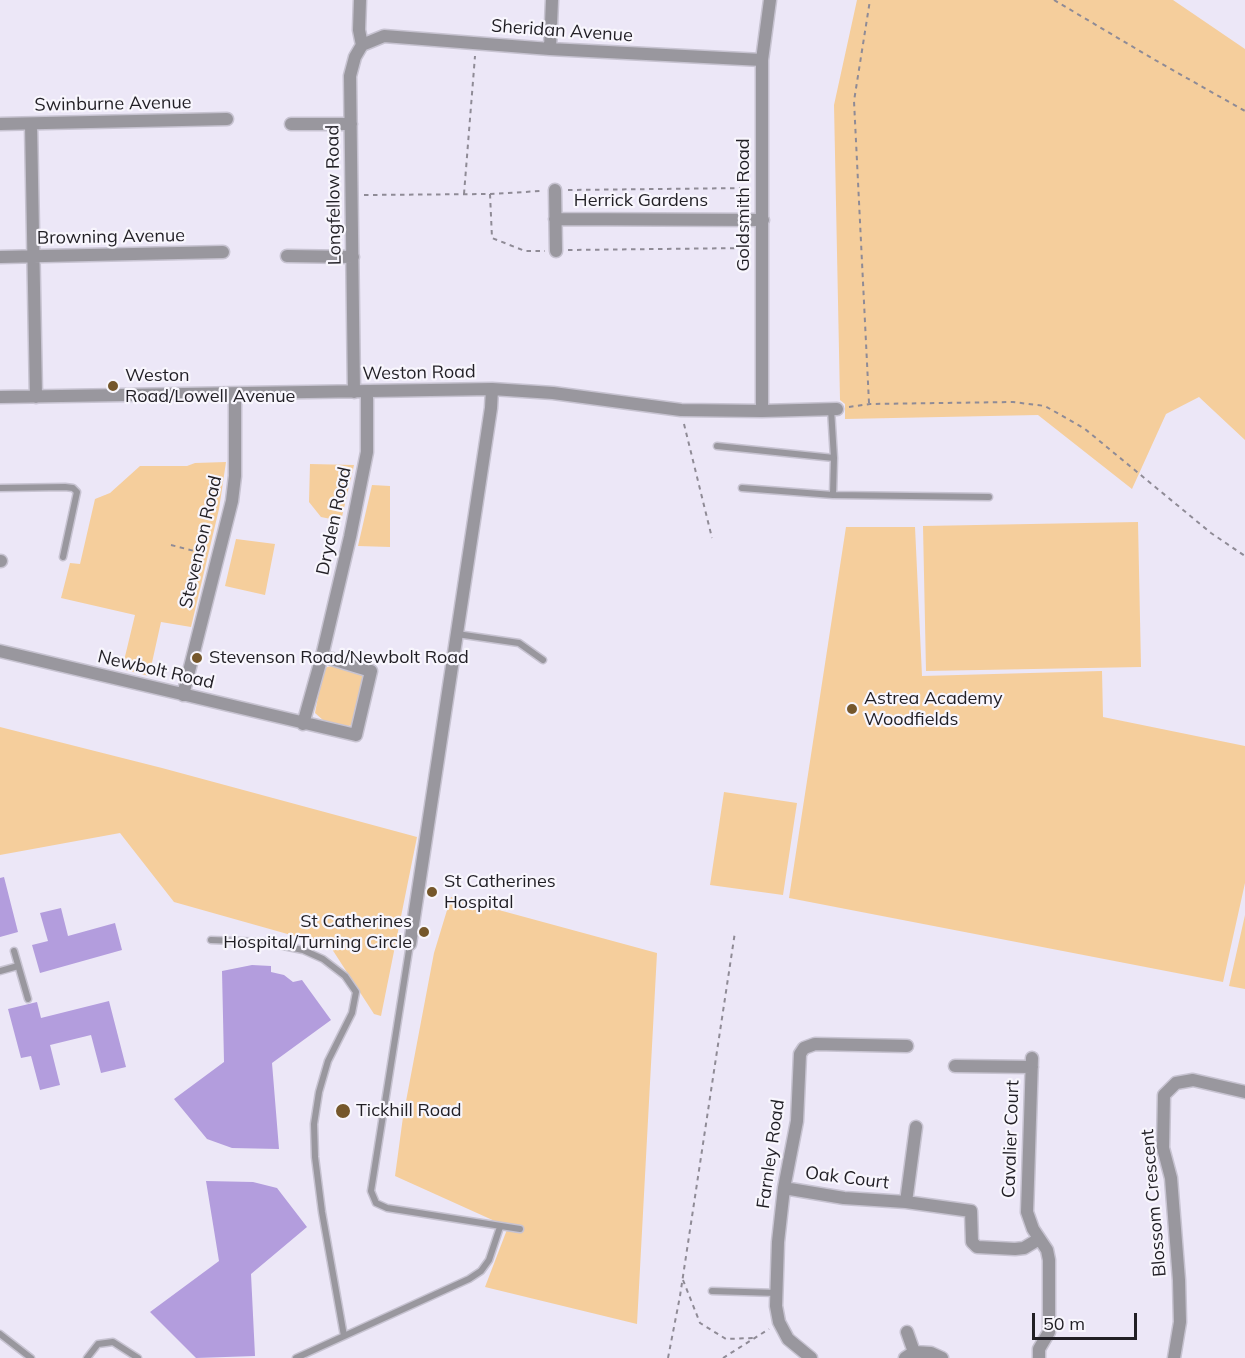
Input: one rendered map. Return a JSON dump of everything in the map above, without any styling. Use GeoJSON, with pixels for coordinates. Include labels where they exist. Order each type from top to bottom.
{"type":"FeatureCollection","features":[{"type":"Feature","properties":{"kind":"street","name":"Longfellow Road"},"geometry":{"type":"LineString","coordinates":[[360,0],[358,30],[362,45],[355,57],[350,76],[353,257],[361,392]]}},
{"type":"Feature","properties":{"kind":"street"},"geometry":{"type":"LineString","coordinates":[[550,49],[552,0]]}},
{"type":"Feature","properties":{"kind":"street","name":"Goldsmith Road"},"geometry":{"type":"LineString","coordinates":[[762,411],[762,60],[770,0]]}},
{"type":"Feature","properties":{"kind":"street","name":"Sheridan Avenue"},"geometry":{"type":"LineString","coordinates":[[362,45],[384,36],[550,49],[762,60]]}},
{"type":"Feature","properties":{"kind":"street","name":"Swinburne Avenue"},"geometry":{"type":"LineString","coordinates":[[0,124],[227,119]]}},
{"type":"Feature","properties":{"kind":"street"},"geometry":{"type":"LineString","coordinates":[[31,124],[36,397]]}},
{"type":"Feature","properties":{"kind":"street"},"geometry":{"type":"LineString","coordinates":[[291,124],[351,124]]}},
{"type":"Feature","properties":{"kind":"street","name":"Herrick Gardens"},"geometry":{"type":"LineString","coordinates":[[555,190],[556,251]]}},
{"type":"Feature","properties":{"kind":"street","name":"Herrick Gardens"},"geometry":{"type":"LineString","coordinates":[[555,219],[763,220]]}},
{"type":"Feature","properties":{"kind":"street","name":"Browning Avenue"},"geometry":{"type":"LineString","coordinates":[[0,258],[224,252]]}},
{"type":"Feature","properties":{"kind":"street"},"geometry":{"type":"LineString","coordinates":[[287,256],[353,257]]}},
{"type":"Feature","properties":{"kind":"street"},"geometry":{"type":"LineString","coordinates":[[410,944],[492,389]]}},
{"type":"Feature","properties":{"kind":"street","name":"Weston Road"},"geometry":{"type":"LineString","coordinates":[[0,397],[492,389],[553,393],[681,410],[834,409]]}},
{"type":"Feature","properties":{"kind":"street","name":"Dryden Road"},"geometry":{"type":"LineString","coordinates":[[303,724],[322,656],[350,537],[367,452],[361,392]]}},
{"type":"Feature","properties":{"kind":"street","name":"Stevenson Road"},"geometry":{"type":"LineString","coordinates":[[183,694],[232,501],[236,476],[235,394]]}},
{"type":"Feature","properties":{"kind":"street","name":"Newbolt Road"},"geometry":{"type":"LineString","coordinates":[[0,651],[303,724]]}},
{"type":"Feature","properties":{"kind":"street"},"geometry":{"type":"LineString","coordinates":[[303,724],[352,736],[358,732],[371,671],[322,656]]}},
{"type":"Feature","properties":{"kind":"street","name":"Farnley Road"},"geometry":{"type":"LineString","coordinates":[[779,1322],[778,1242],[784,1188],[797,1122],[800,1054],[804,1048],[815,1044],[907,1046]]}},
{"type":"Feature","properties":{"kind":"street","name":"Cavalier Court"},"geometry":{"type":"LineString","coordinates":[[955,1066],[1032,1062],[1027,1212],[1033,1229],[1047,1250],[1049,1260],[1049,1332],[1039,1349],[1039,1358]]}},
{"type":"Feature","properties":{"kind":"street","name":"Blossom Crescent"},"geometry":{"type":"LineString","coordinates":[[1174,1358],[1180,1322],[1179,1280],[1171,1178],[1163,1148],[1164,1095],[1176,1083],[1192,1080],[1245,1092]]}},
{"type":"Feature","properties":{"kind":"street","name":"Oak Court"},"geometry":{"type":"LineString","coordinates":[[906,1202],[916,1127]]}},
{"type":"Feature","properties":{"kind":"street","name":"Oak Court"},"geometry":{"type":"LineString","coordinates":[[784,1188],[844,1198],[906,1202],[971,1211],[972,1242],[977,1247],[1024,1248],[1039,1239]]}},
{"type":"Feature","properties":{"kind":"street"},"geometry":{"type":"LineString","coordinates":[[779,1322],[788,1339],[811,1358]]}},
{"type":"Feature","properties":{"kind":"street"},"geometry":{"type":"LineString","coordinates":[[907,1332],[910,1355],[931,1353],[942,1358]]}},
{"type":"Feature","properties":{"kind":"lane"},"geometry":{"type":"LineString","coordinates":[[833,495],[834,409]]}},
{"type":"Feature","properties":{"kind":"lane"},"geometry":{"type":"LineString","coordinates":[[717,446],[834,458]]}},
{"type":"Feature","properties":{"kind":"lane"},"geometry":{"type":"LineString","coordinates":[[0,488],[65,487],[73,488],[77,492],[63,557]]}},
{"type":"Feature","properties":{"kind":"lane"},"geometry":{"type":"LineString","coordinates":[[742,488],[833,495],[989,497]]}},
{"type":"Feature","properties":{"kind":"lane"},"geometry":{"type":"LineString","coordinates":[[457,634],[519,643],[543,660]]}},
{"type":"Feature","properties":{"kind":"lane"},"geometry":{"type":"LineString","coordinates":[[211,940],[264,942],[303,950],[323,958],[345,976],[356,992],[352,1013],[328,1061],[319,1092],[314,1124],[315,1156],[322,1212],[344,1336]]}},
{"type":"Feature","properties":{"kind":"lane"},"geometry":{"type":"LineString","coordinates":[[410,944],[371,1191],[376,1203],[387,1208],[520,1229]]}},
{"type":"Feature","properties":{"kind":"lane"},"geometry":{"type":"LineString","coordinates":[[14,951],[28,999]]}},
{"type":"Feature","properties":{"kind":"lane"},"geometry":{"type":"LineString","coordinates":[[0,971],[18,966]]}},
{"type":"Feature","properties":{"kind":"lane"},"geometry":{"type":"LineString","coordinates":[[296,1358],[469,1279],[481,1271],[489,1260],[500,1227]]}},
{"type":"Feature","properties":{"kind":"lane"},"geometry":{"type":"LineString","coordinates":[[712,1291],[777,1293]]}},
{"type":"Feature","properties":{"kind":"lane"},"geometry":{"type":"LineString","coordinates":[[0,1334],[31,1358]]}},
{"type":"Feature","properties":{"kind":"lane"},"geometry":{"type":"LineString","coordinates":[[87,1358],[98,1344],[113,1342],[138,1358]]}},
{"type":"Feature","properties":{"kind":"path"},"geometry":{"type":"LineString","coordinates":[[870,0],[854,101],[870,404]]}},
{"type":"Feature","properties":{"kind":"path"},"geometry":{"type":"LineString","coordinates":[[1054,0],[1245,111]]}},
{"type":"Feature","properties":{"kind":"path"},"geometry":{"type":"LineString","coordinates":[[464,194],[476,43]]}},
{"type":"Feature","properties":{"kind":"path"},"geometry":{"type":"LineString","coordinates":[[490,194],[492,238],[525,251],[763,248]]}},
{"type":"Feature","properties":{"kind":"path"},"geometry":{"type":"LineString","coordinates":[[834,409],[870,404],[1013,402],[1045,406],[1085,429],[1211,533],[1245,556]]}},
{"type":"Feature","properties":{"kind":"path"},"geometry":{"type":"LineString","coordinates":[[681,410],[712,538]]}},
{"type":"Feature","properties":{"kind":"path"},"geometry":{"type":"LineString","coordinates":[[171,545],[218,557]]}},
{"type":"Feature","properties":{"kind":"path"},"geometry":{"type":"LineString","coordinates":[[668,1358],[683,1279],[735,932]]}},
{"type":"Feature","properties":{"kind":"path"},"geometry":{"type":"LineString","coordinates":[[683,1279],[700,1323],[726,1339],[754,1338]]}},
{"type":"Feature","properties":{"kind":"path"},"geometry":{"type":"LineString","coordinates":[[723,1358],[779,1322]]}},
{"type":"Feature","properties":{"kind":"shaded area"},"geometry":{"type":"Polygon","coordinates":[[[857,0],[1173,0],[1245,49],[1245,440],[1199,397],[1166,414],[1132,489],[1038,415],[845,419],[845,404],[840,400],[834,105],[857,0]]]}},
{"type":"Feature","properties":{"kind":"shaded area"},"geometry":{"type":"Polygon","coordinates":[[[226,462],[219,509],[191,627],[161,622],[149,676],[122,669],[135,615],[61,598],[70,563],[80,564],[95,499],[110,493],[140,466],[187,466],[195,463],[226,462]]]}},
{"type":"Feature","properties":{"kind":"shaded area"},"geometry":{"type":"Polygon","coordinates":[[[310,464],[354,465],[341,521],[321,517],[309,502],[310,464]]]}},
{"type":"Feature","properties":{"kind":"shaded area"},"geometry":{"type":"Polygon","coordinates":[[[372,485],[390,486],[390,547],[358,546],[372,485]]]}},
{"type":"Feature","properties":{"kind":"shaded area"},"geometry":{"type":"Polygon","coordinates":[[[1138,522],[1141,667],[926,671],[923,526],[1138,522]]]}},
{"type":"Feature","properties":{"kind":"shaded area"},"geometry":{"type":"Polygon","coordinates":[[[846,527],[915,527],[922,676],[1102,671],[1103,717],[1245,746],[1245,883],[1223,982],[789,898],[846,527]]]}},
{"type":"Feature","properties":{"kind":"shaded area"},"geometry":{"type":"Polygon","coordinates":[[[236,539],[275,544],[265,595],[225,586],[236,539]]]}},
{"type":"Feature","properties":{"kind":"shaded area"},"geometry":{"type":"Polygon","coordinates":[[[336,665],[362,673],[364,676],[353,725],[324,721],[315,713],[323,671],[327,667],[336,665]]]}},
{"type":"Feature","properties":{"kind":"shaded area"},"geometry":{"type":"Polygon","coordinates":[[[0,727],[417,837],[381,1016],[374,1014],[330,946],[174,902],[120,833],[0,855],[0,727]]]}},
{"type":"Feature","properties":{"kind":"shaded area"},"geometry":{"type":"Polygon","coordinates":[[[724,792],[797,803],[783,895],[710,885],[724,792]]]}},
{"type":"Feature","properties":{"kind":"shaded area"},"geometry":{"type":"Polygon","coordinates":[[[451,897],[657,953],[637,1324],[485,1287],[508,1227],[395,1176],[403,1117],[434,953],[451,897]]]}},
{"type":"Feature","properties":{"kind":"shaded area"},"geometry":{"type":"Polygon","coordinates":[[[1245,915],[1245,989],[1229,986],[1245,915]]]}},
{"type":"Feature","properties":{"kind":"building"},"geometry":{"type":"Polygon","coordinates":[[[4,877],[18,932],[0,937],[0,878],[4,877]]]}},
{"type":"Feature","properties":{"kind":"building"},"geometry":{"type":"Polygon","coordinates":[[[61,908],[68,936],[115,923],[122,950],[40,973],[32,945],[48,941],[40,913],[61,908]]]}},
{"type":"Feature","properties":{"kind":"building"},"geometry":{"type":"Polygon","coordinates":[[[252,965],[271,966],[271,972],[284,975],[293,982],[302,980],[331,1020],[272,1063],[279,1149],[232,1148],[207,1139],[174,1099],[224,1062],[222,971],[252,965]]]}},
{"type":"Feature","properties":{"kind":"building"},"geometry":{"type":"Polygon","coordinates":[[[109,1001],[126,1067],[101,1073],[91,1035],[50,1045],[60,1085],[40,1090],[31,1056],[21,1058],[8,1009],[37,1002],[41,1018],[109,1001]]]}},
{"type":"Feature","properties":{"kind":"building"},"geometry":{"type":"Polygon","coordinates":[[[206,1181],[253,1182],[277,1188],[307,1227],[251,1274],[255,1356],[196,1358],[150,1312],[219,1261],[206,1181]]]}},
{"type":"Feature","properties":{"kind":"place","name":"Weston Road/Lowell Avenue"},"geometry":{"type":"Point","coordinates":[113,386]}},
{"type":"Feature","properties":{"kind":"place","name":"Stevenson Road/Newbolt Road"},"geometry":{"type":"Point","coordinates":[197,658]}},
{"type":"Feature","properties":{"kind":"place","name":"Astrea Academy Woodfields"},"geometry":{"type":"Point","coordinates":[852,709]}},
{"type":"Feature","properties":{"kind":"place","name":"St Catherines Hospital"},"geometry":{"type":"Point","coordinates":[432,892]}},
{"type":"Feature","properties":{"kind":"place","name":"St Catherines Hospital/Turning Circle"},"geometry":{"type":"Point","coordinates":[424,932]}},
{"type":"Feature","properties":{"kind":"place","name":"Tickhill Road"},"geometry":{"type":"Point","coordinates":[343,1111]}}]}
